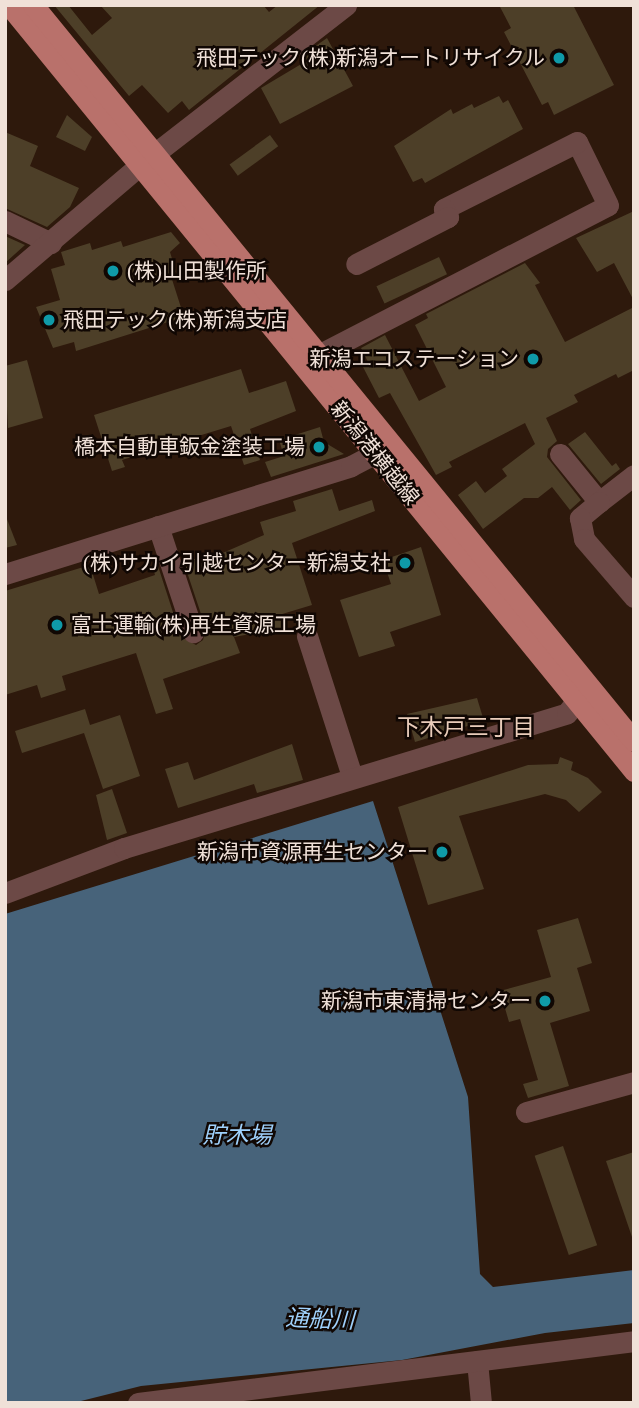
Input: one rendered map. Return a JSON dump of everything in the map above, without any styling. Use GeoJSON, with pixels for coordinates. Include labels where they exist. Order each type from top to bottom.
{"type":"FeatureCollection","features":[{"type":"Feature","properties":{"kind":"main road","name":"新潟港横越線"},"geometry":{"type":"LineString","coordinates":[[9,5],[318,355],[383,449]]}},
{"type":"Feature","properties":{"kind":"main road","name":"新潟港横越線"},"geometry":{"type":"LineString","coordinates":[[33,5],[148,160],[583,694],[634,771]]}},
{"type":"Feature","properties":{"kind":"main road","name":"新潟港横越線"},"geometry":{"type":"LineString","coordinates":[[583,694],[634,741]]}},
{"type":"Feature","properties":{"kind":"street"},"geometry":{"type":"LineString","coordinates":[[5,280],[148,160],[346,5]]}},
{"type":"Feature","properties":{"kind":"street"},"geometry":{"type":"LineString","coordinates":[[318,355],[608,205],[577,142],[444,209],[449,217],[356,264]]}},
{"type":"Feature","properties":{"kind":"street"},"geometry":{"type":"LineString","coordinates":[[5,221],[51,243]]}},
{"type":"Feature","properties":{"kind":"street"},"geometry":{"type":"LineString","coordinates":[[5,574],[351,466],[383,449]]}},
{"type":"Feature","properties":{"kind":"street"},"geometry":{"type":"LineString","coordinates":[[559,454],[599,502]]}},
{"type":"Feature","properties":{"kind":"street"},"geometry":{"type":"LineString","coordinates":[[634,475],[580,518],[584,539],[634,597]]}},
{"type":"Feature","properties":{"kind":"street"},"geometry":{"type":"LineString","coordinates":[[158,526],[193,632]]}},
{"type":"Feature","properties":{"kind":"street"},"geometry":{"type":"LineString","coordinates":[[307,636],[352,776]]}},
{"type":"Feature","properties":{"kind":"street"},"geometry":{"type":"LineString","coordinates":[[5,893],[124,848],[352,776],[568,713],[583,694]]}},
{"type":"Feature","properties":{"kind":"street"},"geometry":{"type":"LineString","coordinates":[[526,1112],[634,1082]]}},
{"type":"Feature","properties":{"kind":"street"},"geometry":{"type":"LineString","coordinates":[[138,1403],[292,1394],[477,1361],[634,1341]]}},
{"type":"Feature","properties":{"kind":"street"},"geometry":{"type":"LineString","coordinates":[[477,1361],[481,1403]]}},
{"type":"Feature","properties":{"kind":"water","name":"貯木場"},"geometry":{"type":"Polygon","coordinates":[[[373,801],[468,1097],[480,1274],[493,1287],[634,1270],[634,1323],[545,1333],[402,1360],[141,1386],[73,1403],[5,1403],[5,914],[373,801]]]}},
{"type":"Feature","properties":{"kind":"building"},"geometry":{"type":"Polygon","coordinates":[[[54,5],[68,5],[92,35],[112,18],[100,5],[263,5],[269,12],[278,5],[320,5],[189,110],[182,101],[168,113],[142,85],[129,96],[54,5]]]}},
{"type":"Feature","properties":{"kind":"building","name":"飛田テック(株)新潟オートリサイクル"},"geometry":{"type":"Polygon","coordinates":[[[499,5],[573,5],[614,85],[554,115],[548,102],[542,105],[504,32],[511,28],[499,5]]]}},
{"type":"Feature","properties":{"kind":"building"},"geometry":{"type":"Polygon","coordinates":[[[327,38],[353,86],[280,124],[261,88],[303,63],[300,57],[327,38]]]}},
{"type":"Feature","properties":{"kind":"building"},"geometry":{"type":"Polygon","coordinates":[[[499,96],[503,103],[508,100],[523,129],[425,183],[422,178],[413,182],[394,146],[451,109],[453,114],[472,104],[474,108],[499,96]]]}},
{"type":"Feature","properties":{"kind":"building"},"geometry":{"type":"Polygon","coordinates":[[[67,115],[92,137],[85,151],[56,137],[67,115]]]}},
{"type":"Feature","properties":{"kind":"building"},"geometry":{"type":"Polygon","coordinates":[[[5,132],[38,146],[30,166],[79,188],[70,207],[47,227],[5,208],[5,132]]]}},
{"type":"Feature","properties":{"kind":"building"},"geometry":{"type":"Polygon","coordinates":[[[270,135],[278,146],[238,176],[230,164],[270,135]]]}},
{"type":"Feature","properties":{"kind":"building"},"geometry":{"type":"Polygon","coordinates":[[[634,211],[634,301],[614,263],[597,272],[576,238],[634,211]]]}},
{"type":"Feature","properties":{"kind":"building"},"geometry":{"type":"Polygon","coordinates":[[[171,232],[180,243],[170,252],[176,272],[170,273],[184,317],[76,351],[74,342],[53,348],[36,307],[60,300],[51,269],[65,265],[61,252],[90,243],[92,250],[121,241],[123,247],[171,232]]]}},
{"type":"Feature","properties":{"kind":"building"},"geometry":{"type":"Polygon","coordinates":[[[5,236],[25,245],[5,263],[5,236]]]}},
{"type":"Feature","properties":{"kind":"building"},"geometry":{"type":"Polygon","coordinates":[[[439,257],[447,274],[384,303],[376,286],[439,257]]]}},
{"type":"Feature","properties":{"kind":"building","name":"新潟エコステーション"},"geometry":{"type":"Polygon","coordinates":[[[525,263],[540,283],[535,285],[565,342],[634,307],[634,370],[618,378],[616,374],[574,395],[578,402],[546,418],[557,441],[548,449],[547,457],[581,500],[570,510],[552,487],[538,498],[524,498],[483,529],[458,495],[476,481],[485,493],[507,476],[502,469],[535,444],[525,423],[449,462],[452,467],[436,475],[390,393],[379,398],[363,367],[369,364],[361,348],[385,335],[419,401],[446,387],[415,325],[428,318],[426,314],[525,263]]]}},
{"type":"Feature","properties":{"kind":"building"},"geometry":{"type":"Polygon","coordinates":[[[27,360],[43,418],[8,428],[5,366],[27,360]]]}},
{"type":"Feature","properties":{"kind":"building"},"geometry":{"type":"Polygon","coordinates":[[[241,369],[249,393],[286,381],[296,411],[250,429],[260,460],[244,465],[231,426],[172,444],[174,450],[159,455],[157,449],[122,460],[125,467],[112,471],[94,415],[241,369]]]}},
{"type":"Feature","properties":{"kind":"building"},"geometry":{"type":"Polygon","coordinates":[[[320,427],[324,442],[344,454],[271,477],[265,462],[284,456],[279,440],[320,427]]]}},
{"type":"Feature","properties":{"kind":"building"},"geometry":{"type":"Polygon","coordinates":[[[585,432],[612,466],[616,463],[620,469],[601,484],[568,444],[585,432]]]}},
{"type":"Feature","properties":{"kind":"building"},"geometry":{"type":"Polygon","coordinates":[[[332,489],[339,511],[372,500],[375,511],[292,543],[312,605],[279,615],[284,628],[234,637],[240,653],[163,679],[173,709],[156,714],[136,653],[62,676],[66,690],[41,698],[37,685],[5,695],[5,591],[90,565],[99,594],[155,575],[153,568],[158,566],[181,637],[196,645],[203,640],[206,629],[185,566],[189,561],[200,557],[202,562],[264,535],[260,522],[296,511],[293,501],[332,489]]]}},
{"type":"Feature","properties":{"kind":"building"},"geometry":{"type":"Polygon","coordinates":[[[5,514],[17,545],[5,548],[5,514]]]}},
{"type":"Feature","properties":{"kind":"building"},"geometry":{"type":"Polygon","coordinates":[[[421,547],[441,615],[390,632],[395,646],[359,657],[340,600],[391,584],[383,560],[421,547]]]}},
{"type":"Feature","properties":{"kind":"building"},"geometry":{"type":"Polygon","coordinates":[[[477,698],[484,721],[415,742],[407,714],[477,698]]]}},
{"type":"Feature","properties":{"kind":"building"},"geometry":{"type":"Polygon","coordinates":[[[85,709],[90,725],[120,715],[140,776],[103,789],[84,733],[22,753],[15,731],[85,709]]]}},
{"type":"Feature","properties":{"kind":"building"},"geometry":{"type":"Polygon","coordinates":[[[292,744],[303,780],[257,793],[254,784],[178,808],[165,769],[188,762],[194,780],[292,744]]]}},
{"type":"Feature","properties":{"kind":"building","name":"新潟市資源再生センター"},"geometry":{"type":"Polygon","coordinates":[[[560,757],[573,762],[571,770],[588,778],[602,792],[579,812],[566,800],[545,794],[459,816],[484,889],[428,905],[398,807],[528,765],[558,764],[560,757]]]}},
{"type":"Feature","properties":{"kind":"building"},"geometry":{"type":"Polygon","coordinates":[[[112,789],[127,833],[107,840],[96,795],[112,789]]]}},
{"type":"Feature","properties":{"kind":"building","name":"新潟市東清掃センター"},"geometry":{"type":"Polygon","coordinates":[[[578,918],[592,963],[577,968],[590,1011],[550,1023],[569,1086],[528,1098],[523,1084],[538,1080],[520,1019],[509,1022],[500,991],[551,977],[537,930],[578,918]]]}},
{"type":"Feature","properties":{"kind":"building"},"geometry":{"type":"Polygon","coordinates":[[[563,1146],[597,1245],[569,1255],[535,1156],[563,1146]]]}},
{"type":"Feature","properties":{"kind":"building"},"geometry":{"type":"Polygon","coordinates":[[[634,1152],[634,1237],[632,1237],[606,1161],[634,1152]]]}},
{"type":"Feature","properties":{"kind":"place","name":"飛田テック(株)新潟オートリサイクル"},"geometry":{"type":"Point","coordinates":[559,58]}},
{"type":"Feature","properties":{"kind":"place","name":"(株)山田製作所"},"geometry":{"type":"Point","coordinates":[113,271]}},
{"type":"Feature","properties":{"kind":"place","name":"飛田テック(株)新潟支店"},"geometry":{"type":"Point","coordinates":[49,320]}},
{"type":"Feature","properties":{"kind":"place","name":"新潟エコステーション"},"geometry":{"type":"Point","coordinates":[533,359]}},
{"type":"Feature","properties":{"kind":"place","name":"橋本自動車鈑金塗装工場"},"geometry":{"type":"Point","coordinates":[319,447]}},
{"type":"Feature","properties":{"kind":"place","name":"(株)サカイ引越センター新潟支社"},"geometry":{"type":"Point","coordinates":[405,563]}},
{"type":"Feature","properties":{"kind":"place","name":"富士運輸(株)再生資源工場"},"geometry":{"type":"Point","coordinates":[57,625]}},
{"type":"Feature","properties":{"kind":"place","name":"新潟市資源再生センター"},"geometry":{"type":"Point","coordinates":[442,852]}},
{"type":"Feature","properties":{"kind":"place","name":"新潟市東清掃センター"},"geometry":{"type":"Point","coordinates":[545,1001]}},
{"type":"Feature","properties":{"kind":"district","name":"下木戸三丁目"},"geometry":{"type":"Point","coordinates":[466,728]}},
{"type":"Feature","properties":{"kind":"water label","name":"通船川"},"geometry":{"type":"Point","coordinates":[320,1320]}}]}
